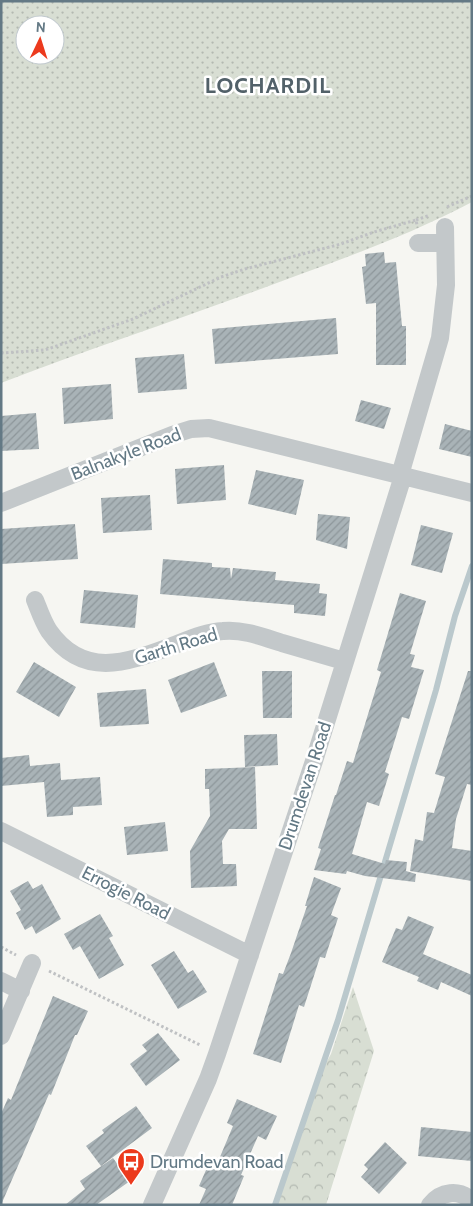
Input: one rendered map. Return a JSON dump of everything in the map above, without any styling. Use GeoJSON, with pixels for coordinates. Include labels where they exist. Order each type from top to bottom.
{"type":"FeatureCollection","features":[{"type":"Feature","properties":{"kind":"street"},"geometry":{"type":"LineString","coordinates":[[402,475],[440,338],[446,285],[445,235],[418,243]]}},
{"type":"Feature","properties":{"kind":"street","name":"Balnakyle Road"},"geometry":{"type":"LineString","coordinates":[[1,503],[172,435],[191,429],[209,428],[472,493]]}},
{"type":"Feature","properties":{"kind":"street","name":"Drumdevan Road"},"geometry":{"type":"LineString","coordinates":[[152,1205],[218,1054],[314,762],[402,475]]}},
{"type":"Feature","properties":{"kind":"street","name":"Garth Road"},"geometry":{"type":"LineString","coordinates":[[35,600],[48,630],[62,646],[78,658],[98,663],[124,662],[141,658],[205,634],[223,631],[240,631],[344,661]]}},
{"type":"Feature","properties":{"kind":"street","name":"Errogie Road"},"geometry":{"type":"LineString","coordinates":[[1,831],[250,955]]}},
{"type":"Feature","properties":{"kind":"street"},"geometry":{"type":"LineString","coordinates":[[1,1036],[32,963]]}},
{"type":"Feature","properties":{"kind":"street"},"geometry":{"type":"LineString","coordinates":[[1,981],[21,991]]}},
{"type":"Feature","properties":{"kind":"street"},"geometry":{"type":"LineString","coordinates":[[430,1205],[438,1197],[446,1193],[456,1192],[472,1201]]}},
{"type":"Feature","properties":{"kind":"path"},"geometry":{"type":"LineString","coordinates":[[1,353],[45,350],[133,319],[221,277],[245,268],[332,246],[416,220],[418,243]]}},
{"type":"Feature","properties":{"kind":"path"},"geometry":{"type":"LineString","coordinates":[[1,947],[218,1054]]}},
{"type":"Feature","properties":{"kind":"green space"},"geometry":{"type":"Polygon","coordinates":[[[1,1],[472,1],[472,202],[409,232],[344,258],[1,383],[1,1]]]}},
{"type":"Feature","properties":{"kind":"green space"},"geometry":{"type":"Polygon","coordinates":[[[353,987],[374,1051],[326,1205],[275,1205],[319,1075],[331,1054],[353,987]]]}},
{"type":"Feature","properties":{"kind":"building"},"geometry":{"type":"Polygon","coordinates":[[[384,252],[385,263],[396,262],[402,326],[406,326],[406,365],[376,365],[376,303],[366,304],[362,267],[366,266],[365,254],[384,252]]]}},
{"type":"Feature","properties":{"kind":"building"},"geometry":{"type":"Polygon","coordinates":[[[336,318],[338,354],[215,364],[212,329],[336,318]]]}},
{"type":"Feature","properties":{"kind":"building"},"geometry":{"type":"Polygon","coordinates":[[[184,354],[187,389],[138,393],[135,358],[184,354]]]}},
{"type":"Feature","properties":{"kind":"building"},"geometry":{"type":"Polygon","coordinates":[[[111,384],[113,419],[64,424],[62,388],[111,384]]]}},
{"type":"Feature","properties":{"kind":"building"},"geometry":{"type":"Polygon","coordinates":[[[361,400],[391,408],[384,429],[355,421],[361,400]]]}},
{"type":"Feature","properties":{"kind":"building"},"geometry":{"type":"Polygon","coordinates":[[[36,413],[39,449],[1,451],[1,416],[36,413]]]}},
{"type":"Feature","properties":{"kind":"building"},"geometry":{"type":"Polygon","coordinates":[[[445,424],[472,431],[472,457],[439,449],[445,424]]]}},
{"type":"Feature","properties":{"kind":"building"},"geometry":{"type":"Polygon","coordinates":[[[224,465],[226,500],[177,504],[175,469],[224,465]]]}},
{"type":"Feature","properties":{"kind":"building"},"geometry":{"type":"Polygon","coordinates":[[[256,470],[304,480],[296,515],[248,504],[256,470]]]}},
{"type":"Feature","properties":{"kind":"building"},"geometry":{"type":"Polygon","coordinates":[[[150,495],[152,530],[103,533],[101,498],[150,495]]]}},
{"type":"Feature","properties":{"kind":"building"},"geometry":{"type":"Polygon","coordinates":[[[318,514],[350,517],[347,549],[316,540],[318,514]]]}},
{"type":"Feature","properties":{"kind":"building"},"geometry":{"type":"Polygon","coordinates":[[[75,524],[78,559],[1,564],[1,529],[75,524]]]}},
{"type":"Feature","properties":{"kind":"building"},"geometry":{"type":"Polygon","coordinates":[[[421,525],[453,533],[442,573],[411,565],[421,525]]]}},
{"type":"Feature","properties":{"kind":"building"},"geometry":{"type":"Polygon","coordinates":[[[163,559],[212,563],[212,567],[230,568],[231,579],[233,568],[276,572],[275,580],[320,584],[319,593],[327,594],[325,616],[294,613],[294,605],[160,594],[163,559]]]}},
{"type":"Feature","properties":{"kind":"building"},"geometry":{"type":"Polygon","coordinates":[[[84,590],[138,595],[135,628],[80,623],[84,590]]]}},
{"type":"Feature","properties":{"kind":"building"},"geometry":{"type":"Polygon","coordinates":[[[400,593],[426,601],[410,654],[415,655],[411,667],[424,670],[409,719],[402,717],[385,772],[389,774],[379,806],[367,802],[352,854],[385,864],[386,860],[407,862],[406,871],[416,874],[415,882],[365,876],[347,871],[346,874],[314,870],[321,849],[318,848],[347,761],[353,763],[381,672],[377,670],[400,593]]]}},
{"type":"Feature","properties":{"kind":"building"},"geometry":{"type":"Polygon","coordinates":[[[34,662],[76,687],[59,717],[16,692],[34,662]]]}},
{"type":"Feature","properties":{"kind":"building"},"geometry":{"type":"Polygon","coordinates":[[[214,662],[227,696],[181,713],[168,680],[214,662]]]}},
{"type":"Feature","properties":{"kind":"building"},"geometry":{"type":"Polygon","coordinates":[[[262,671],[292,671],[292,718],[263,718],[262,671]]]}},
{"type":"Feature","properties":{"kind":"building"},"geometry":{"type":"Polygon","coordinates":[[[468,671],[472,671],[472,785],[467,784],[456,819],[452,848],[472,851],[472,881],[410,871],[415,839],[423,841],[427,812],[434,813],[445,777],[435,774],[468,671]]]}},
{"type":"Feature","properties":{"kind":"building"},"geometry":{"type":"Polygon","coordinates":[[[146,689],[149,724],[100,727],[97,693],[146,689]]]}},
{"type":"Feature","properties":{"kind":"building"},"geometry":{"type":"Polygon","coordinates":[[[277,734],[278,765],[245,767],[244,735],[277,734]]]}},
{"type":"Feature","properties":{"kind":"building"},"geometry":{"type":"Polygon","coordinates":[[[29,755],[30,766],[60,763],[61,780],[100,777],[102,805],[73,807],[73,815],[47,817],[44,782],[1,786],[1,758],[29,755]]]}},
{"type":"Feature","properties":{"kind":"building"},"geometry":{"type":"Polygon","coordinates":[[[255,767],[257,829],[229,829],[222,841],[223,864],[236,864],[237,886],[191,888],[190,851],[210,816],[209,789],[205,789],[205,769],[255,767]]]}},
{"type":"Feature","properties":{"kind":"building"},"geometry":{"type":"Polygon","coordinates":[[[165,822],[168,851],[127,855],[124,827],[165,822]]]}},
{"type":"Feature","properties":{"kind":"building"},"geometry":{"type":"Polygon","coordinates":[[[314,877],[341,888],[331,915],[338,918],[325,958],[320,957],[304,1007],[299,1005],[281,1063],[253,1054],[279,973],[283,974],[291,953],[307,906],[305,906],[314,877]]]}},
{"type":"Feature","properties":{"kind":"building"},"geometry":{"type":"Polygon","coordinates":[[[28,881],[33,889],[42,884],[61,919],[36,934],[32,926],[25,930],[16,913],[21,910],[10,891],[28,881]]]}},
{"type":"Feature","properties":{"kind":"building"},"geometry":{"type":"Polygon","coordinates":[[[100,914],[113,936],[109,938],[124,965],[99,979],[80,946],[73,950],[64,934],[100,914]]]}},
{"type":"Feature","properties":{"kind":"building"},"geometry":{"type":"Polygon","coordinates":[[[408,916],[434,927],[423,954],[472,975],[472,996],[441,982],[438,990],[417,981],[419,977],[382,962],[396,928],[402,930],[408,916]]]}},
{"type":"Feature","properties":{"kind":"building"},"geometry":{"type":"Polygon","coordinates":[[[174,951],[188,973],[193,970],[207,992],[178,1009],[151,965],[174,951]]]}},
{"type":"Feature","properties":{"kind":"building"},"geometry":{"type":"Polygon","coordinates":[[[53,996],[88,1011],[77,1035],[75,1035],[51,1095],[49,1094],[1,1205],[1,1114],[8,1098],[11,1100],[53,996]]]}},
{"type":"Feature","properties":{"kind":"building"},"geometry":{"type":"Polygon","coordinates":[[[158,1033],[180,1060],[146,1086],[130,1064],[147,1051],[142,1045],[158,1033]]]}},
{"type":"Feature","properties":{"kind":"building"},"geometry":{"type":"Polygon","coordinates":[[[237,1099],[277,1116],[266,1140],[258,1136],[241,1175],[244,1176],[232,1205],[199,1205],[206,1189],[199,1186],[210,1161],[217,1164],[233,1126],[227,1123],[237,1099]]]}},
{"type":"Feature","properties":{"kind":"building"},"geometry":{"type":"Polygon","coordinates":[[[136,1106],[152,1128],[101,1166],[86,1146],[104,1133],[102,1130],[136,1106]]]}},
{"type":"Feature","properties":{"kind":"building"},"geometry":{"type":"Polygon","coordinates":[[[421,1127],[472,1132],[472,1161],[418,1156],[421,1127]]]}},
{"type":"Feature","properties":{"kind":"building"},"geometry":{"type":"Polygon","coordinates":[[[385,1142],[407,1163],[379,1194],[361,1177],[368,1169],[364,1165],[385,1142]]]}},
{"type":"Feature","properties":{"kind":"building"},"geometry":{"type":"Polygon","coordinates":[[[113,1158],[130,1181],[96,1205],[65,1205],[85,1189],[80,1181],[113,1158]]]}},
{"type":"Feature","properties":{"kind":"waterway"},"geometry":{"type":"LineString","coordinates":[[275,1205],[338,1020],[436,690],[455,616],[472,566]]}},
{"type":"Feature","properties":{"kind":"place","name":"Drumdevan Road"},"geometry":{"type":"Point","coordinates":[131,1186]}},
{"type":"Feature","properties":{"kind":"district","name":"LOCHARDIL"},"geometry":{"type":"Point","coordinates":[268,85]}}]}
